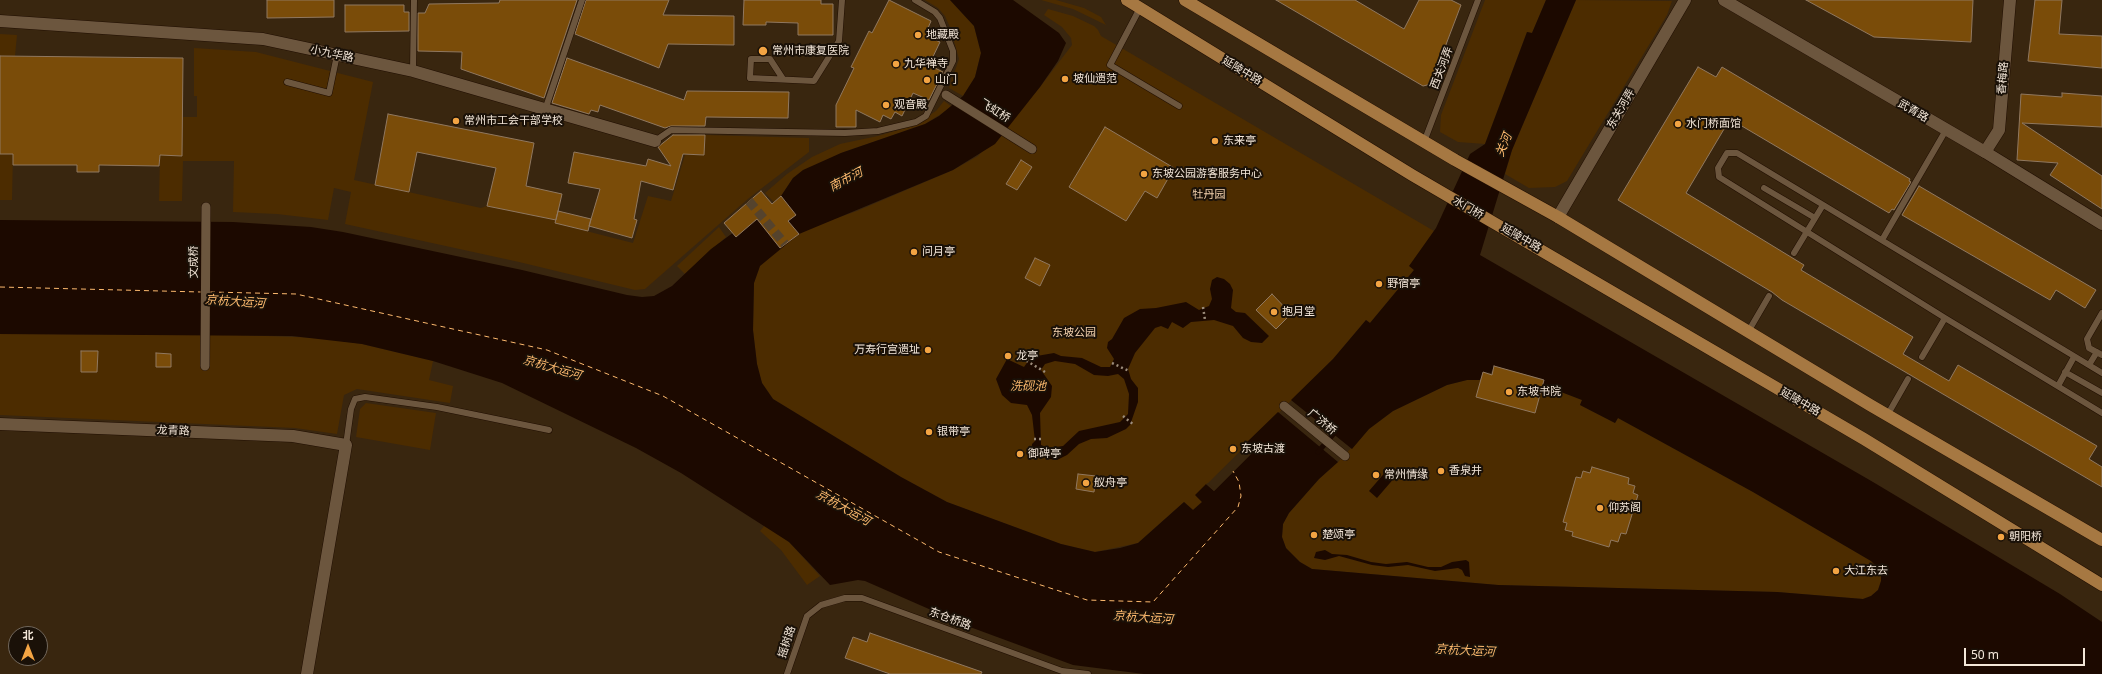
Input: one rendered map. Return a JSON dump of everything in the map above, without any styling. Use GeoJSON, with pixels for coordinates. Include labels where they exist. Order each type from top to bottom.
{"type":"FeatureCollection","features":[{"type":"Feature","properties":{"kind":"main road","name":"延陵中路"},"geometry":{"type":"LineString","coordinates":[[1127,0],[1440,191]]}},
{"type":"Feature","properties":{"kind":"main road"},"geometry":{"type":"LineString","coordinates":[[1185,0],[1454,160],[1558,217],[1748,332],[2102,540]]}},
{"type":"Feature","properties":{"kind":"main road","name":"水门桥"},"geometry":{"type":"LineString","coordinates":[[1440,191],[1496,224]]}},
{"type":"Feature","properties":{"kind":"main road","name":"延陵中路"},"geometry":{"type":"LineString","coordinates":[[1496,224],[1864,439],[2102,585]]}},
{"type":"Feature","properties":{"kind":"street","name":"东关河弄"},"geometry":{"type":"LineString","coordinates":[[1558,217],[1685,0]]}},
{"type":"Feature","properties":{"kind":"street","name":"武青路"},"geometry":{"type":"LineString","coordinates":[[1724,0],[1985,152],[2102,224]]}},
{"type":"Feature","properties":{"kind":"street","name":"香梅路"},"geometry":{"type":"LineString","coordinates":[[1985,152],[1999,130],[2010,0]]}},
{"type":"Feature","properties":{"kind":"street","name":"小九华路"},"geometry":{"type":"LineString","coordinates":[[0,21],[263,39],[413,71],[655,141]]}},
{"type":"Feature","properties":{"kind":"street","name":"飞虹桥"},"geometry":{"type":"LineString","coordinates":[[946,94],[1032,149]]}},
{"type":"Feature","properties":{"kind":"street","name":"文成桥"},"geometry":{"type":"LineString","coordinates":[[205,366],[206,207]]}},
{"type":"Feature","properties":{"kind":"street","name":"广济桥"},"geometry":{"type":"LineString","coordinates":[[1284,406],[1345,456]]}},
{"type":"Feature","properties":{"kind":"street","name":"龙青路"},"geometry":{"type":"LineString","coordinates":[[0,424],[293,436],[346,445]]}},
{"type":"Feature","properties":{"kind":"street"},"geometry":{"type":"LineString","coordinates":[[306,674],[346,445]]}},
{"type":"Feature","properties":{"kind":"lane"},"geometry":{"type":"LineString","coordinates":[[413,71],[414,0]]}},
{"type":"Feature","properties":{"kind":"lane"},"geometry":{"type":"LineString","coordinates":[[545,110],[582,0]]}},
{"type":"Feature","properties":{"kind":"lane"},"geometry":{"type":"LineString","coordinates":[[783,79],[770,59],[751,59],[750,78],[814,81],[839,41],[842,0]]}},
{"type":"Feature","properties":{"kind":"lane"},"geometry":{"type":"LineString","coordinates":[[655,141],[671,130],[845,133],[878,131],[916,122],[926,116],[952,61],[952,52],[940,18],[935,12],[915,0]]}},
{"type":"Feature","properties":{"kind":"lane","name":"西关河弄"},"geometry":{"type":"LineString","coordinates":[[1424,142],[1478,0]]}},
{"type":"Feature","properties":{"kind":"lane"},"geometry":{"type":"LineString","coordinates":[[1140,8],[1110,65],[1179,106]]}},
{"type":"Feature","properties":{"kind":"lane"},"geometry":{"type":"LineString","coordinates":[[287,82],[329,93],[337,55]]}},
{"type":"Feature","properties":{"kind":"lane"},"geometry":{"type":"LineString","coordinates":[[1882,240],[1946,130]]}},
{"type":"Feature","properties":{"kind":"lane"},"geometry":{"type":"LineString","coordinates":[[2102,373],[1737,153],[1727,153],[1718,168],[1719,177],[1945,318],[2102,413]]}},
{"type":"Feature","properties":{"kind":"lane"},"geometry":{"type":"LineString","coordinates":[[1764,188],[1815,218]]}},
{"type":"Feature","properties":{"kind":"lane"},"geometry":{"type":"LineString","coordinates":[[1794,253],[1822,205]]}},
{"type":"Feature","properties":{"kind":"lane"},"geometry":{"type":"LineString","coordinates":[[1748,332],[1769,296]]}},
{"type":"Feature","properties":{"kind":"lane"},"geometry":{"type":"LineString","coordinates":[[2089,366],[2100,354],[2089,348],[2087,339],[2102,313]]}},
{"type":"Feature","properties":{"kind":"lane"},"geometry":{"type":"LineString","coordinates":[[1922,357],[1945,318]]}},
{"type":"Feature","properties":{"kind":"lane"},"geometry":{"type":"LineString","coordinates":[[2058,386],[2074,357]]}},
{"type":"Feature","properties":{"kind":"lane"},"geometry":{"type":"LineString","coordinates":[[2066,372],[2102,392]]}},
{"type":"Feature","properties":{"kind":"lane"},"geometry":{"type":"LineString","coordinates":[[1888,414],[1908,379]]}},
{"type":"Feature","properties":{"kind":"lane"},"geometry":{"type":"LineString","coordinates":[[346,445],[351,409],[355,399],[365,397],[437,407],[549,430]]}},
{"type":"Feature","properties":{"kind":"lane","name":"东仓桥路"},"geometry":{"type":"LineString","coordinates":[[807,616],[821,605],[845,598],[862,598],[1062,671],[1088,674]]}},
{"type":"Feature","properties":{"kind":"lane","name":"摇树路"},"geometry":{"type":"LineString","coordinates":[[787,674],[807,616]]}},
{"type":"Feature","properties":{"kind":"path"},"geometry":{"type":"LineString","coordinates":[[1203,307],[1205,320]]}},
{"type":"Feature","properties":{"kind":"path"},"geometry":{"type":"LineString","coordinates":[[1022,358],[1045,372]]}},
{"type":"Feature","properties":{"kind":"path"},"geometry":{"type":"LineString","coordinates":[[1112,363],[1129,371]]}},
{"type":"Feature","properties":{"kind":"path"},"geometry":{"type":"LineString","coordinates":[[1123,416],[1134,426]]}},
{"type":"Feature","properties":{"kind":"path"},"geometry":{"type":"LineString","coordinates":[[1034,439],[1041,439]]}},
{"type":"Feature","properties":{"kind":"green space"},"geometry":{"type":"Polygon","coordinates":[[[925,0],[950,0],[974,26],[981,53],[975,77],[963,96],[949,88],[959,59],[950,27],[945,16],[938,8],[925,0]]]}},
{"type":"Feature","properties":{"kind":"green space"},"geometry":{"type":"Polygon","coordinates":[[[1041,0],[1056,0],[1084,8],[1101,17],[1106,25],[1073,9],[1041,0]]]}},
{"type":"Feature","properties":{"kind":"green space"},"geometry":{"type":"Polygon","coordinates":[[[1485,0],[1546,0],[1532,33],[1527,32],[1485,144],[1458,142],[1440,132],[1441,115],[1485,0]]]}},
{"type":"Feature","properties":{"kind":"green space"},"geometry":{"type":"Polygon","coordinates":[[[1576,0],[1672,1],[1667,15],[1567,181],[1555,187],[1529,188],[1505,174],[1512,150],[1576,0]]]}},
{"type":"Feature","properties":{"kind":"green space","name":"东坡公园"},"geometry":{"type":"Polygon","coordinates":[[[1048,9],[1073,16],[1094,26],[1101,36],[1434,231],[1410,266],[1414,270],[1370,323],[1366,320],[1333,359],[1196,495],[1202,502],[1193,510],[1184,502],[1138,543],[1095,552],[1061,544],[947,502],[901,477],[773,399],[762,383],[757,364],[753,330],[754,283],[760,266],[780,248],[799,234],[817,225],[857,211],[953,170],[978,156],[1040,87],[1072,45],[1071,38],[1062,27],[1044,15],[1048,9]]]}},
{"type":"Feature","properties":{"kind":"green space"},"geometry":{"type":"Polygon","coordinates":[[[0,34],[17,35],[15,56],[0,56],[0,34]]]}},
{"type":"Feature","properties":{"kind":"green space"},"geometry":{"type":"Polygon","coordinates":[[[194,48],[256,52],[373,82],[354,180],[481,208],[487,206],[556,220],[555,223],[633,243],[648,196],[671,201],[685,155],[704,155],[705,135],[809,138],[809,152],[749,198],[645,289],[635,290],[519,262],[345,224],[351,192],[334,188],[328,220],[277,214],[233,212],[234,161],[183,161],[182,201],[159,201],[160,155],[182,156],[183,117],[197,117],[197,96],[194,96],[194,48]]]}},
{"type":"Feature","properties":{"kind":"green space"},"geometry":{"type":"Polygon","coordinates":[[[944,101],[952,107],[925,124],[841,153],[793,178],[781,196],[774,202],[765,193],[787,174],[812,157],[840,144],[878,136],[912,126],[936,111],[944,101]]]}},
{"type":"Feature","properties":{"kind":"green space"},"geometry":{"type":"Polygon","coordinates":[[[0,154],[13,154],[12,200],[0,200],[0,154]]]}},
{"type":"Feature","properties":{"kind":"green space"},"geometry":{"type":"Polygon","coordinates":[[[719,227],[726,237],[685,274],[677,266],[719,227]]]}},
{"type":"Feature","properties":{"kind":"green space"},"geometry":{"type":"Polygon","coordinates":[[[0,334],[238,335],[322,338],[362,344],[433,361],[429,380],[453,386],[450,403],[357,389],[344,395],[337,434],[295,428],[0,415],[0,334]]]}},
{"type":"Feature","properties":{"kind":"green space"},"geometry":{"type":"Polygon","coordinates":[[[1494,366],[1582,400],[1580,405],[1615,423],[1618,418],[1753,492],[1871,561],[1881,571],[1881,581],[1878,590],[1871,596],[1863,599],[1777,592],[1498,585],[1312,569],[1300,562],[1286,548],[1282,537],[1283,524],[1289,513],[1319,479],[1338,462],[1369,429],[1393,411],[1447,385],[1467,380],[1480,380],[1483,372],[1492,374],[1494,366]]]}},
{"type":"Feature","properties":{"kind":"green space"},"geometry":{"type":"Polygon","coordinates":[[[366,403],[436,413],[430,450],[356,437],[360,409],[366,403]]]}},
{"type":"Feature","properties":{"kind":"green space"},"geometry":{"type":"Polygon","coordinates":[[[765,525],[789,542],[820,576],[807,585],[781,550],[760,531],[765,525]]]}},
{"type":"Feature","properties":{"kind":"water"},"geometry":{"type":"Polygon","coordinates":[[[950,0],[1013,0],[1059,33],[1066,43],[1058,61],[1040,87],[995,144],[953,170],[799,234],[760,266],[754,283],[753,330],[757,364],[762,383],[773,399],[901,477],[947,502],[1061,544],[1095,552],[1120,548],[1138,543],[1184,502],[1193,510],[1202,502],[1195,495],[1206,484],[1214,491],[1255,450],[1247,442],[1278,412],[1338,462],[1319,479],[1289,513],[1283,524],[1282,537],[1286,548],[1300,562],[1312,569],[1498,585],[1777,592],[1863,599],[1871,596],[1878,590],[1881,581],[1881,571],[1871,561],[1753,492],[1618,418],[1615,423],[1580,405],[1582,400],[1543,385],[1543,379],[1494,366],[1491,373],[1483,372],[1480,380],[1467,380],[1447,385],[1393,411],[1369,429],[1352,449],[1291,400],[1333,359],[1366,320],[1370,323],[1414,270],[1409,266],[1436,228],[1470,154],[1485,144],[1527,32],[1532,33],[1546,0],[1576,0],[1512,150],[1480,255],[1873,482],[2060,594],[2102,622],[2102,674],[1144,674],[1073,665],[970,627],[865,581],[858,580],[830,585],[789,542],[681,473],[636,448],[502,383],[433,361],[362,344],[292,336],[0,334],[0,220],[233,222],[311,227],[343,232],[522,270],[627,295],[642,297],[654,296],[672,286],[711,249],[772,204],[781,196],[793,178],[803,170],[841,153],[925,124],[939,116],[963,96],[975,77],[981,53],[974,26],[950,0]]]}},
{"type":"Feature","properties":{"kind":"water","name":"洗砚池"},"geometry":{"type":"Polygon","coordinates":[[[1217,277],[1224,279],[1230,284],[1233,290],[1231,308],[1236,312],[1245,313],[1269,336],[1262,343],[1251,342],[1243,338],[1233,326],[1214,320],[1191,322],[1183,328],[1172,322],[1168,329],[1161,326],[1155,328],[1135,353],[1128,369],[1131,379],[1138,388],[1138,402],[1130,425],[1126,429],[1107,438],[1091,439],[1079,444],[1067,455],[1057,460],[1049,459],[1032,450],[1032,444],[1035,441],[1032,415],[1027,405],[1011,403],[1002,395],[996,379],[1007,359],[1024,367],[1031,357],[1054,353],[1061,356],[1082,358],[1101,367],[1110,367],[1114,359],[1107,348],[1108,342],[1112,339],[1124,318],[1140,309],[1156,308],[1186,302],[1199,310],[1209,306],[1212,299],[1210,289],[1212,280],[1217,277]],[[1055,361],[1045,364],[1041,370],[1052,386],[1051,397],[1040,413],[1041,445],[1049,448],[1063,446],[1079,431],[1120,422],[1128,414],[1129,394],[1124,379],[1118,374],[1108,376],[1094,375],[1075,364],[1055,361]]]}},
{"type":"Feature","properties":{"kind":"water"},"geometry":{"type":"Polygon","coordinates":[[[1388,469],[1396,476],[1377,498],[1369,491],[1388,469]]]}},
{"type":"Feature","properties":{"kind":"water"},"geometry":{"type":"Polygon","coordinates":[[[1325,550],[1332,554],[1347,555],[1371,562],[1386,564],[1407,562],[1428,567],[1441,567],[1452,562],[1466,560],[1469,562],[1470,577],[1465,576],[1462,570],[1458,568],[1435,571],[1408,565],[1388,567],[1372,565],[1339,556],[1325,560],[1314,558],[1316,552],[1325,550]]]}},
{"type":"Feature","properties":{"kind":"pier"},"geometry":{"type":"Polygon","coordinates":[[[1249,444],[1255,450],[1214,491],[1206,484],[1208,483],[1214,488],[1252,450],[1248,445],[1249,444]]]}},
{"type":"Feature","properties":{"kind":"building"},"geometry":{"type":"Polygon","coordinates":[[[267,0],[334,0],[334,17],[267,18],[267,0]]]}},
{"type":"Feature","properties":{"kind":"building"},"geometry":{"type":"Polygon","coordinates":[[[500,0],[577,0],[544,98],[461,69],[462,52],[418,51],[418,13],[425,13],[429,4],[499,3],[500,0]]]}},
{"type":"Feature","properties":{"kind":"building"},"geometry":{"type":"Polygon","coordinates":[[[586,0],[669,0],[663,15],[734,16],[734,45],[668,44],[659,68],[575,34],[586,0]]]}},
{"type":"Feature","properties":{"kind":"building"},"geometry":{"type":"Polygon","coordinates":[[[744,0],[821,0],[821,4],[833,4],[833,35],[798,35],[798,23],[766,22],[766,25],[743,25],[744,0]]]}},
{"type":"Feature","properties":{"kind":"building","name":"九华禅寺"},"geometry":{"type":"Polygon","coordinates":[[[889,0],[931,21],[928,28],[936,32],[933,39],[940,42],[929,65],[943,72],[929,100],[913,93],[902,116],[895,112],[891,119],[883,115],[880,122],[856,110],[856,127],[836,127],[836,105],[854,68],[851,67],[869,31],[872,33],[889,0]]]}},
{"type":"Feature","properties":{"kind":"building"},"geometry":{"type":"Polygon","coordinates":[[[1276,0],[1355,0],[1404,29],[1419,0],[1451,0],[1461,5],[1431,84],[1423,86],[1276,0]]]}},
{"type":"Feature","properties":{"kind":"building"},"geometry":{"type":"Polygon","coordinates":[[[1806,0],[1973,0],[1971,42],[1874,37],[1806,0]]]}},
{"type":"Feature","properties":{"kind":"building"},"geometry":{"type":"Polygon","coordinates":[[[2035,0],[2062,0],[2059,34],[2102,36],[2102,68],[2028,61],[2035,0]]]}},
{"type":"Feature","properties":{"kind":"building"},"geometry":{"type":"Polygon","coordinates":[[[345,5],[404,5],[404,12],[409,12],[409,31],[345,32],[345,5]]]}},
{"type":"Feature","properties":{"kind":"building"},"geometry":{"type":"Polygon","coordinates":[[[0,56],[183,58],[182,156],[160,155],[159,166],[99,165],[99,172],[77,172],[77,165],[13,165],[13,154],[0,154],[0,56]]]}},
{"type":"Feature","properties":{"kind":"building"},"geometry":{"type":"Polygon","coordinates":[[[567,58],[684,100],[687,91],[789,92],[788,118],[706,117],[705,126],[671,126],[665,128],[600,105],[598,112],[591,110],[589,114],[552,103],[567,58]]]}},
{"type":"Feature","properties":{"kind":"building"},"geometry":{"type":"Polygon","coordinates":[[[1698,67],[1716,77],[1722,67],[1910,179],[1909,181],[1911,182],[1894,210],[1892,209],[1889,213],[1730,119],[1686,193],[1804,265],[1801,270],[1913,337],[1903,354],[1949,381],[1958,365],[2097,446],[2089,459],[2102,467],[2102,487],[1782,300],[1772,292],[1618,200],[1698,67]]]}},
{"type":"Feature","properties":{"kind":"building"},"geometry":{"type":"Polygon","coordinates":[[[2062,93],[2102,96],[2102,127],[2022,123],[2102,176],[2102,209],[2050,175],[2058,163],[2017,160],[2021,94],[2062,97],[2062,93]]]}},
{"type":"Feature","properties":{"kind":"building"},"geometry":{"type":"Polygon","coordinates":[[[388,114],[534,143],[526,186],[562,194],[556,220],[487,206],[496,168],[417,152],[409,192],[375,185],[388,114]]]}},
{"type":"Feature","properties":{"kind":"building","name":"东坡公园游客服务中心"},"geometry":{"type":"Polygon","coordinates":[[[1105,127],[1174,168],[1157,198],[1145,191],[1126,221],[1069,187],[1105,127]]]}},
{"type":"Feature","properties":{"kind":"building"},"geometry":{"type":"Polygon","coordinates":[[[673,135],[705,135],[704,155],[683,154],[673,190],[641,181],[634,219],[637,220],[632,238],[589,226],[600,189],[568,183],[574,152],[646,166],[648,159],[671,166],[658,147],[673,135]]]}},
{"type":"Feature","properties":{"kind":"building"},"geometry":{"type":"Polygon","coordinates":[[[1021,160],[1032,167],[1017,190],[1006,184],[1021,160]]]}},
{"type":"Feature","properties":{"kind":"building"},"geometry":{"type":"Polygon","coordinates":[[[1919,186],[2096,290],[2085,308],[2056,290],[2050,300],[1902,215],[1919,186]]]}},
{"type":"Feature","properties":{"kind":"building"},"geometry":{"type":"Polygon","coordinates":[[[761,191],[772,204],[781,196],[796,215],[788,221],[799,234],[780,248],[757,219],[736,237],[724,223],[761,191]]]}},
{"type":"Feature","properties":{"kind":"building"},"geometry":{"type":"Polygon","coordinates":[[[558,211],[591,219],[588,231],[555,223],[558,211]]]}},
{"type":"Feature","properties":{"kind":"building"},"geometry":{"type":"Polygon","coordinates":[[[1035,258],[1050,265],[1040,286],[1025,278],[1035,258]]]}},
{"type":"Feature","properties":{"kind":"building","name":"抱月堂"},"geometry":{"type":"Polygon","coordinates":[[[1272,294],[1291,314],[1276,329],[1256,310],[1272,294]]]}},
{"type":"Feature","properties":{"kind":"building"},"geometry":{"type":"Polygon","coordinates":[[[81,351],[98,351],[97,372],[81,372],[81,351]]]}},
{"type":"Feature","properties":{"kind":"building"},"geometry":{"type":"Polygon","coordinates":[[[156,353],[171,354],[171,367],[156,367],[156,353]]]}},
{"type":"Feature","properties":{"kind":"building","name":"东坡书院"},"geometry":{"type":"Polygon","coordinates":[[[1494,366],[1544,380],[1535,413],[1476,397],[1483,372],[1492,375],[1494,366]]]}},
{"type":"Feature","properties":{"kind":"building","name":"仰苏阁"},"geometry":{"type":"Polygon","coordinates":[[[1592,467],[1629,478],[1628,484],[1635,486],[1633,493],[1638,495],[1626,534],[1621,533],[1618,542],[1611,540],[1609,547],[1572,536],[1573,532],[1565,530],[1567,523],[1563,522],[1576,477],[1581,478],[1583,471],[1590,473],[1592,467]]]}},
{"type":"Feature","properties":{"kind":"building","name":"舣舟亭"},"geometry":{"type":"Polygon","coordinates":[[[1078,474],[1096,476],[1094,492],[1076,489],[1078,474]]]}},
{"type":"Feature","properties":{"kind":"building"},"geometry":{"type":"Polygon","coordinates":[[[870,633],[982,672],[981,674],[890,674],[845,658],[853,637],[867,642],[870,633]]]}},
{"type":"Feature","properties":{"kind":"waterway"},"geometry":{"type":"LineString","coordinates":[[1318,452],[1337,430]]}},
{"type":"Feature","properties":{"kind":"ferry route"},"geometry":{"type":"LineString","coordinates":[[0,287],[201,292]]}},
{"type":"Feature","properties":{"kind":"ferry route"},"geometry":{"type":"LineString","coordinates":[[210,292],[296,294],[547,350],[663,396],[939,552],[1087,600],[1153,602],[1238,507],[1241,496],[1239,482],[1233,471]]}},
{"type":"Feature","properties":{"kind":"tunnel"},"geometry":{"type":"LineString","coordinates":[[749,201],[785,244]]}},
{"type":"Feature","properties":{"kind":"place","name":"地藏殿"},"geometry":{"type":"Point","coordinates":[918,35]}},
{"type":"Feature","properties":{"kind":"place","name":"常州市康复医院"},"geometry":{"type":"Point","coordinates":[763,51]}},
{"type":"Feature","properties":{"kind":"place","name":"九华禅寺"},"geometry":{"type":"Point","coordinates":[896,64]}},
{"type":"Feature","properties":{"kind":"place","name":"坡仙遗范"},"geometry":{"type":"Point","coordinates":[1065,79]}},
{"type":"Feature","properties":{"kind":"place","name":"山门"},"geometry":{"type":"Point","coordinates":[927,80]}},
{"type":"Feature","properties":{"kind":"place","name":"观音殿"},"geometry":{"type":"Point","coordinates":[886,105]}},
{"type":"Feature","properties":{"kind":"place","name":"常州市工会干部学校"},"geometry":{"type":"Point","coordinates":[456,121]}},
{"type":"Feature","properties":{"kind":"place","name":"水门桥面馆"},"geometry":{"type":"Point","coordinates":[1678,124]}},
{"type":"Feature","properties":{"kind":"place","name":"东来亭"},"geometry":{"type":"Point","coordinates":[1215,141]}},
{"type":"Feature","properties":{"kind":"place","name":"东坡公园游客服务中心"},"geometry":{"type":"Point","coordinates":[1144,174]}},
{"type":"Feature","properties":{"kind":"place","name":"问月亭"},"geometry":{"type":"Point","coordinates":[914,252]}},
{"type":"Feature","properties":{"kind":"place","name":"野宿亭"},"geometry":{"type":"Point","coordinates":[1379,284]}},
{"type":"Feature","properties":{"kind":"place","name":"抱月堂"},"geometry":{"type":"Point","coordinates":[1274,312]}},
{"type":"Feature","properties":{"kind":"place","name":"万寿行宫遗址"},"geometry":{"type":"Point","coordinates":[928,350]}},
{"type":"Feature","properties":{"kind":"place","name":"龙亭"},"geometry":{"type":"Point","coordinates":[1008,356]}},
{"type":"Feature","properties":{"kind":"place","name":"东坡书院"},"geometry":{"type":"Point","coordinates":[1509,392]}},
{"type":"Feature","properties":{"kind":"place","name":"银带亭"},"geometry":{"type":"Point","coordinates":[929,432]}},
{"type":"Feature","properties":{"kind":"place","name":"东坡古渡"},"geometry":{"type":"Point","coordinates":[1233,449]}},
{"type":"Feature","properties":{"kind":"place","name":"御碑亭"},"geometry":{"type":"Point","coordinates":[1020,454]}},
{"type":"Feature","properties":{"kind":"place","name":"香泉井"},"geometry":{"type":"Point","coordinates":[1441,471]}},
{"type":"Feature","properties":{"kind":"place","name":"常州情缘"},"geometry":{"type":"Point","coordinates":[1376,475]}},
{"type":"Feature","properties":{"kind":"place","name":"舣舟亭"},"geometry":{"type":"Point","coordinates":[1086,483]}},
{"type":"Feature","properties":{"kind":"place","name":"仰苏阁"},"geometry":{"type":"Point","coordinates":[1600,508]}},
{"type":"Feature","properties":{"kind":"place","name":"楚颂亭"},"geometry":{"type":"Point","coordinates":[1314,535]}},
{"type":"Feature","properties":{"kind":"place","name":"朝阳桥"},"geometry":{"type":"Point","coordinates":[2001,537]}},
{"type":"Feature","properties":{"kind":"place","name":"大江东去"},"geometry":{"type":"Point","coordinates":[1836,571]}},
{"type":"Feature","properties":{"kind":"water label","name":"关河"},"geometry":{"type":"Point","coordinates":[1504,145]}},
{"type":"Feature","properties":{"kind":"water label","name":"南市河"},"geometry":{"type":"Point","coordinates":[846,180]}},
{"type":"Feature","properties":{"kind":"water label","name":"京杭大运河"},"geometry":{"type":"Point","coordinates":[235,302]}},
{"type":"Feature","properties":{"kind":"water label","name":"京杭大运河"},"geometry":{"type":"Point","coordinates":[552,368]}},
{"type":"Feature","properties":{"kind":"water label","name":"京杭大运河"},"geometry":{"type":"Point","coordinates":[843,508]}},
{"type":"Feature","properties":{"kind":"water label","name":"京杭大运河"},"geometry":{"type":"Point","coordinates":[1143,618]}},
{"type":"Feature","properties":{"kind":"water label","name":"京杭大运河"},"geometry":{"type":"Point","coordinates":[1465,651]}},
{"type":"Feature","properties":{"kind":"park label","name":"牡丹园"},"geometry":{"type":"Point","coordinates":[1209,195]}}]}
